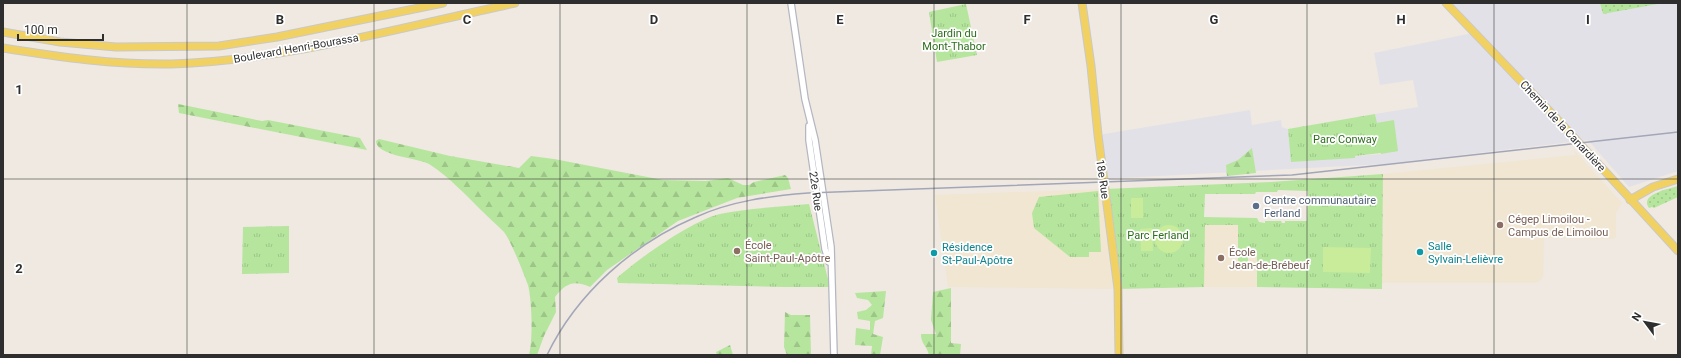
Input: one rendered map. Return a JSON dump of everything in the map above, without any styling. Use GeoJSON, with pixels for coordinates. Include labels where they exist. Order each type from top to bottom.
{"type":"FeatureCollection","features":[{"type":"Feature","properties":{"kind":"main road","name":"Boulevard Henri-Bourassa"},"geometry":{"type":"LineString","coordinates":[[3,32],[60,42],[116,47],[219,46],[277,37],[442,3]]}},
{"type":"Feature","properties":{"kind":"main road","name":"Boulevard Henri-Bourassa"},"geometry":{"type":"LineString","coordinates":[[3,48],[60,57],[116,62],[170,64],[220,61],[270,55],[515,3]]}},
{"type":"Feature","properties":{"kind":"main road","name":"18e Rue"},"geometry":{"type":"LineString","coordinates":[[1082,3],[1118,289],[1119,355]]}},
{"type":"Feature","properties":{"kind":"main road","name":"Chemin de la Canardière"},"geometry":{"type":"LineString","coordinates":[[1446,3],[1557,119],[1678,251]]}},
{"type":"Feature","properties":{"kind":"main road"},"geometry":{"type":"LineString","coordinates":[[1630,200],[1653,187],[1678,179]]}},
{"type":"Feature","properties":{"kind":"street","name":"22e Rue"},"geometry":{"type":"LineString","coordinates":[[791,3],[808,114],[815,140],[831,247],[830,268],[834,355]]}},
{"type":"Feature","properties":{"kind":"shaded area"},"geometry":{"type":"Polygon","coordinates":[[[1448,3],[1678,3],[1678,171],[1629,187],[1588,140],[1385,164],[1103,179],[1098,135],[1250,110],[1252,125],[1281,120],[1282,127],[1288,129],[1292,162],[1381,154],[1375,114],[1418,107],[1413,80],[1380,85],[1374,53],[1473,33],[1448,3]]]}},
{"type":"Feature","properties":{"kind":"shaded area","name":"Cégep Limoilou - Campus de Limoilou"},"geometry":{"type":"Polygon","coordinates":[[[1574,150],[1622,203],[1616,213],[1616,237],[1613,239],[1544,238],[1543,276],[1541,280],[1536,283],[1382,283],[1383,174],[1576,155],[1574,150]]]}},
{"type":"Feature","properties":{"kind":"shaded area"},"geometry":{"type":"Polygon","coordinates":[[[1105,189],[1118,289],[948,287],[935,195],[1105,189]]]}},
{"type":"Feature","properties":{"kind":"shaded area","name":"École Jean-de-Brébeuf"},"geometry":{"type":"Polygon","coordinates":[[[1204,225],[1238,225],[1238,264],[1248,264],[1248,253],[1257,253],[1257,287],[1204,287],[1204,225]]]}},
{"type":"Feature","properties":{"kind":"green space"},"geometry":{"type":"Polygon","coordinates":[[[1600,3],[1663,3],[1603,14],[1600,3]]]}},
{"type":"Feature","properties":{"kind":"green space","name":"Jardin du Mont-Thabor"},"geometry":{"type":"Polygon","coordinates":[[[966,4],[977,55],[937,62],[929,12],[966,4]]]}},
{"type":"Feature","properties":{"kind":"green space"},"geometry":{"type":"Polygon","coordinates":[[[178,104],[262,121],[268,120],[360,138],[367,150],[179,113],[178,104]]]}},
{"type":"Feature","properties":{"kind":"green space","name":"Parc Conway"},"geometry":{"type":"Polygon","coordinates":[[[1375,114],[1377,123],[1398,151],[1355,156],[1355,158],[1291,162],[1288,129],[1375,114]]]}},
{"type":"Feature","properties":{"kind":"green space"},"geometry":{"type":"Polygon","coordinates":[[[1394,120],[1398,151],[1381,154],[1376,123],[1394,120]]]}},
{"type":"Feature","properties":{"kind":"green space"},"geometry":{"type":"Polygon","coordinates":[[[379,139],[450,156],[519,168],[531,156],[663,180],[706,181],[728,178],[743,185],[749,185],[754,182],[785,175],[788,178],[791,189],[737,198],[678,221],[607,270],[590,287],[575,283],[567,286],[555,297],[556,312],[544,336],[537,355],[529,355],[532,320],[528,285],[507,236],[457,186],[436,169],[424,162],[399,156],[383,150],[378,146],[376,141],[379,139]]]}},
{"type":"Feature","properties":{"kind":"green space"},"geometry":{"type":"Polygon","coordinates":[[[1252,148],[1256,173],[1227,176],[1226,165],[1238,160],[1252,148]]]}},
{"type":"Feature","properties":{"kind":"green space","name":"Parc Ferland"},"geometry":{"type":"Polygon","coordinates":[[[1383,174],[1382,289],[1257,287],[1257,253],[1248,253],[1248,264],[1238,264],[1238,225],[1205,225],[1204,287],[1118,289],[1105,189],[1271,182],[1383,174]],[[1278,190],[1277,192],[1256,192],[1255,194],[1205,194],[1204,217],[1257,218],[1259,222],[1265,223],[1265,221],[1281,221],[1282,223],[1285,223],[1285,221],[1307,221],[1308,191],[1278,190]]]}},
{"type":"Feature","properties":{"kind":"green space"},"geometry":{"type":"Polygon","coordinates":[[[1678,186],[1678,197],[1654,208],[1649,208],[1647,203],[1651,196],[1678,186]]]}},
{"type":"Feature","properties":{"kind":"green space"},"geometry":{"type":"Polygon","coordinates":[[[1098,191],[1101,252],[1089,252],[1089,257],[1070,257],[1034,228],[1032,213],[1039,197],[1098,191]]]}},
{"type":"Feature","properties":{"kind":"green space"},"geometry":{"type":"Polygon","coordinates":[[[1131,198],[1143,198],[1143,218],[1131,218],[1131,198]]]}},
{"type":"Feature","properties":{"kind":"green space","name":"École Saint-Paul-Apôtre"},"geometry":{"type":"Polygon","coordinates":[[[809,204],[829,283],[832,287],[618,283],[617,278],[666,241],[695,224],[709,218],[720,214],[742,210],[809,204]]]}},
{"type":"Feature","properties":{"kind":"green space"},"geometry":{"type":"Polygon","coordinates":[[[1169,225],[1179,229],[1183,239],[1179,249],[1169,253],[1159,249],[1155,239],[1159,229],[1169,225]]]}},
{"type":"Feature","properties":{"kind":"green space"},"geometry":{"type":"Polygon","coordinates":[[[289,226],[289,273],[242,274],[243,227],[289,226]]]}},
{"type":"Feature","properties":{"kind":"green space"},"geometry":{"type":"Polygon","coordinates":[[[1152,228],[1153,251],[1141,251],[1140,229],[1152,228]]]}},
{"type":"Feature","properties":{"kind":"green space"},"geometry":{"type":"Polygon","coordinates":[[[1323,247],[1371,248],[1370,273],[1323,272],[1323,247]]]}},
{"type":"Feature","properties":{"kind":"green space"},"geometry":{"type":"Polygon","coordinates":[[[951,288],[951,343],[961,344],[960,355],[929,355],[922,340],[921,334],[936,334],[931,320],[933,292],[951,288]]]}},
{"type":"Feature","properties":{"kind":"green space"},"geometry":{"type":"Polygon","coordinates":[[[886,291],[883,318],[875,321],[873,334],[883,337],[880,355],[871,355],[872,346],[855,345],[856,328],[870,330],[870,321],[858,319],[857,312],[866,310],[872,305],[868,300],[857,298],[855,293],[886,291]]]}},
{"type":"Feature","properties":{"kind":"green space"},"geometry":{"type":"Polygon","coordinates":[[[785,312],[791,315],[810,315],[811,355],[787,355],[784,347],[785,312]]]}},
{"type":"Feature","properties":{"kind":"green space"},"geometry":{"type":"Polygon","coordinates":[[[730,345],[733,355],[717,355],[716,352],[730,345]]]}},
{"type":"Feature","properties":{"kind":"railway"},"geometry":{"type":"LineString","coordinates":[[547,355],[559,332],[574,311],[591,291],[629,256],[650,241],[673,228],[709,211],[751,200],[808,193],[1292,175],[1678,132]]}},
{"type":"Feature","properties":{"kind":"place","name":"Centre communautaire Ferland"},"geometry":{"type":"Point","coordinates":[1256,206]}},
{"type":"Feature","properties":{"kind":"place","name":"Cégep Limoilou - Campus de Limoilou"},"geometry":{"type":"Point","coordinates":[1500,225]}},
{"type":"Feature","properties":{"kind":"place","name":"École Saint-Paul-Apôtre"},"geometry":{"type":"Point","coordinates":[737,251]}},
{"type":"Feature","properties":{"kind":"place","name":"Salle Sylvain-Lelièvre"},"geometry":{"type":"Point","coordinates":[1420,252]}},
{"type":"Feature","properties":{"kind":"place","name":"Résidence St-Paul-Apôtre"},"geometry":{"type":"Point","coordinates":[934,253]}},
{"type":"Feature","properties":{"kind":"place","name":"École Jean-de-Brébeuf"},"geometry":{"type":"Point","coordinates":[1221,258]}}]}
